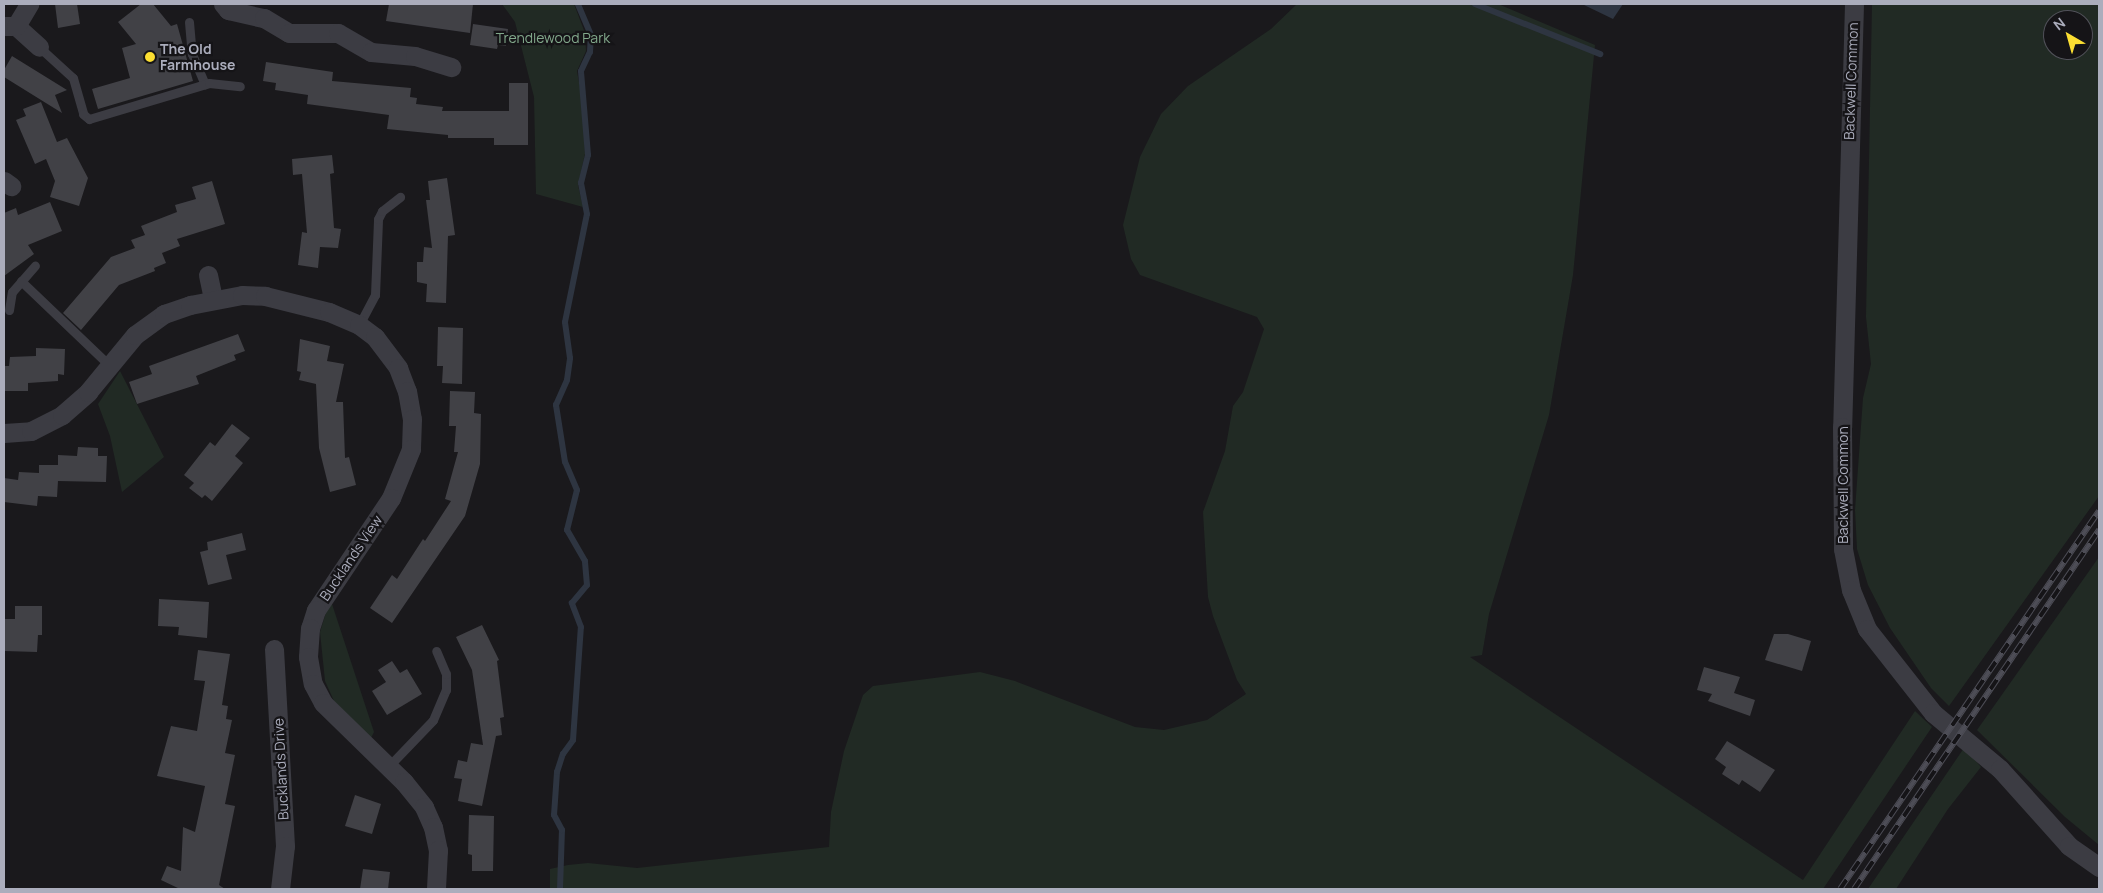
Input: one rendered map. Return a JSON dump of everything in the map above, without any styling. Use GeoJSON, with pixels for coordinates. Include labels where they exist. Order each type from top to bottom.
{"type":"FeatureCollection","features":[{"type":"Feature","properties":{"kind":"street"},"geometry":{"type":"LineString","coordinates":[[29,4],[10,26],[40,47]]}},
{"type":"Feature","properties":{"kind":"street"},"geometry":{"type":"LineString","coordinates":[[223,4],[228,10],[264,18],[286,32],[338,33],[371,52],[415,56],[451,67]]}},
{"type":"Feature","properties":{"kind":"street","name":"Backwell Common"},"geometry":{"type":"LineString","coordinates":[[1854,4],[1842,427],[1843,549],[1851,590],[1867,629],[1934,713],[2000,769],[2069,846],[2099,867]]}},
{"type":"Feature","properties":{"kind":"street"},"geometry":{"type":"LineString","coordinates":[[208,275],[213,299]]}},
{"type":"Feature","properties":{"kind":"street","name":"Bucklands View"},"geometry":{"type":"LineString","coordinates":[[4,433],[31,431],[62,415],[88,392],[126,343],[160,316],[177,308],[213,299],[242,295],[265,296],[312,307],[360,325],[375,337],[401,374],[411,410],[411,449],[391,498],[316,610],[310,628],[308,657],[318,696],[415,795],[433,827],[438,859],[436,889]]}},
{"type":"Feature","properties":{"kind":"street","name":"Bucklands Drive"},"geometry":{"type":"LineString","coordinates":[[274,649],[285,846],[280,889]]}},
{"type":"Feature","properties":{"kind":"lane"},"geometry":{"type":"LineString","coordinates":[[189,22],[192,54],[205,84]]}},
{"type":"Feature","properties":{"kind":"lane"},"geometry":{"type":"LineString","coordinates":[[40,47],[73,78],[83,114],[89,119],[205,84],[216,82],[240,86]]}},
{"type":"Feature","properties":{"kind":"lane"},"geometry":{"type":"LineString","coordinates":[[360,325],[375,295],[378,219],[382,211],[400,197]]}},
{"type":"Feature","properties":{"kind":"lane"},"geometry":{"type":"LineString","coordinates":[[10,310],[12,292],[34,266]]}},
{"type":"Feature","properties":{"kind":"lane"},"geometry":{"type":"LineString","coordinates":[[21,281],[109,365]]}},
{"type":"Feature","properties":{"kind":"lane"},"geometry":{"type":"LineString","coordinates":[[388,767],[433,720],[446,690],[446,674],[436,651]]}},
{"type":"Feature","properties":{"kind":"green space","name":"Trendlewood Park"},"geometry":{"type":"Polygon","coordinates":[[[502,4],[574,4],[585,33],[586,51],[577,71],[584,112],[585,154],[578,185],[583,207],[536,194],[534,97],[515,22],[502,4]]]}},
{"type":"Feature","properties":{"kind":"green space"},"geometry":{"type":"Polygon","coordinates":[[[1297,4],[1498,4],[1595,45],[1573,275],[1549,415],[1489,614],[1482,655],[1470,657],[1803,880],[1915,711],[1932,727],[1823,889],[550,889],[550,869],[568,865],[588,863],[637,868],[829,847],[831,812],[844,751],[863,695],[873,686],[980,672],[1015,681],[1135,727],[1164,730],[1207,720],[1246,694],[1237,680],[1213,616],[1208,597],[1203,512],[1225,451],[1233,406],[1243,392],[1264,329],[1257,317],[1140,275],[1131,259],[1123,225],[1140,157],[1161,114],[1188,86],[1271,29],[1297,4]]]}},
{"type":"Feature","properties":{"kind":"green space"},"geometry":{"type":"Polygon","coordinates":[[[1872,4],[2099,4],[2099,496],[1949,706],[1931,688],[1890,628],[1868,585],[1857,549],[1855,510],[1863,398],[1871,364],[1866,317],[1872,4]]]}},
{"type":"Feature","properties":{"kind":"green space"},"geometry":{"type":"Polygon","coordinates":[[[120,371],[164,457],[122,492],[110,436],[98,404],[120,371]]]}},
{"type":"Feature","properties":{"kind":"green space"},"geometry":{"type":"Polygon","coordinates":[[[2099,557],[2099,845],[2065,817],[1977,730],[2099,557]]]}},
{"type":"Feature","properties":{"kind":"green space"},"geometry":{"type":"Polygon","coordinates":[[[332,604],[374,732],[371,738],[334,701],[325,681],[320,632],[327,609],[332,604]]]}},
{"type":"Feature","properties":{"kind":"green space"},"geometry":{"type":"Polygon","coordinates":[[[1964,748],[1981,767],[1948,809],[1896,889],[1868,889],[1964,748]]]}},
{"type":"Feature","properties":{"kind":"water"},"geometry":{"type":"Polygon","coordinates":[[[1582,4],[1623,4],[1613,19],[1582,4]]]}},
{"type":"Feature","properties":{"kind":"building"},"geometry":{"type":"Polygon","coordinates":[[[55,4],[77,4],[80,24],[58,28],[55,4]]]}},
{"type":"Feature","properties":{"kind":"building","name":"The Old Farmhouse"},"geometry":{"type":"Polygon","coordinates":[[[141,4],[153,4],[171,26],[177,24],[193,81],[98,109],[92,89],[130,78],[122,48],[136,44],[118,22],[141,4]]]}},
{"type":"Feature","properties":{"kind":"building"},"geometry":{"type":"Polygon","coordinates":[[[389,4],[473,4],[470,33],[386,21],[389,4]]]}},
{"type":"Feature","properties":{"kind":"building"},"geometry":{"type":"Polygon","coordinates":[[[473,24],[508,29],[506,46],[498,45],[497,49],[470,45],[473,24]]]}},
{"type":"Feature","properties":{"kind":"building"},"geometry":{"type":"Polygon","coordinates":[[[12,56],[67,90],[55,95],[62,113],[4,77],[4,70],[12,56]]]}},
{"type":"Feature","properties":{"kind":"building"},"geometry":{"type":"Polygon","coordinates":[[[266,62],[333,72],[332,81],[411,88],[410,97],[417,98],[416,104],[443,107],[442,111],[509,111],[509,83],[528,83],[528,145],[494,145],[494,138],[448,138],[448,135],[387,129],[389,115],[307,104],[308,95],[275,90],[276,83],[263,81],[266,62]]]}},
{"type":"Feature","properties":{"kind":"building"},"geometry":{"type":"Polygon","coordinates":[[[41,102],[57,142],[67,138],[88,178],[79,206],[50,197],[55,181],[46,159],[35,164],[16,120],[26,116],[23,109],[41,102]]]}},
{"type":"Feature","properties":{"kind":"building"},"geometry":{"type":"Polygon","coordinates":[[[332,155],[334,173],[330,174],[334,228],[341,229],[338,248],[320,247],[318,268],[298,265],[302,232],[307,233],[302,174],[293,175],[292,159],[332,155]]]}},
{"type":"Feature","properties":{"kind":"building"},"geometry":{"type":"Polygon","coordinates":[[[447,178],[455,235],[448,236],[446,303],[426,302],[427,284],[417,282],[417,262],[423,262],[424,247],[432,248],[426,200],[430,200],[428,181],[447,178]]]}},
{"type":"Feature","properties":{"kind":"building"},"geometry":{"type":"Polygon","coordinates":[[[212,181],[225,224],[177,239],[180,246],[162,253],[166,263],[154,268],[155,271],[119,285],[81,330],[63,313],[111,257],[135,248],[131,240],[145,235],[141,226],[177,212],[175,205],[196,199],[192,187],[212,181]]]}},
{"type":"Feature","properties":{"kind":"building"},"geometry":{"type":"Polygon","coordinates":[[[50,202],[62,231],[28,245],[34,254],[4,276],[4,213],[16,208],[18,215],[50,202]]]}},
{"type":"Feature","properties":{"kind":"building"},"geometry":{"type":"Polygon","coordinates":[[[438,327],[463,328],[462,384],[442,383],[443,366],[437,366],[438,327]]]}},
{"type":"Feature","properties":{"kind":"building"},"geometry":{"type":"Polygon","coordinates":[[[238,334],[245,351],[234,355],[236,360],[196,376],[199,384],[137,404],[129,382],[152,374],[149,366],[238,334]]]}},
{"type":"Feature","properties":{"kind":"building"},"geometry":{"type":"Polygon","coordinates":[[[300,339],[330,346],[327,361],[344,364],[336,402],[343,402],[345,458],[349,457],[356,485],[330,492],[319,448],[316,384],[299,380],[301,372],[297,371],[300,339]]]}},
{"type":"Feature","properties":{"kind":"building"},"geometry":{"type":"Polygon","coordinates":[[[36,348],[65,349],[64,375],[58,374],[58,381],[28,383],[28,391],[4,391],[4,366],[9,366],[10,357],[36,356],[36,348]]]}},
{"type":"Feature","properties":{"kind":"building"},"geometry":{"type":"Polygon","coordinates":[[[450,391],[475,392],[474,413],[481,414],[480,464],[465,516],[392,623],[370,608],[392,575],[397,579],[451,501],[445,499],[458,452],[454,452],[456,426],[449,426],[450,391]]]}},
{"type":"Feature","properties":{"kind":"building"},"geometry":{"type":"Polygon","coordinates":[[[232,424],[250,438],[235,456],[243,463],[212,501],[205,495],[202,498],[189,488],[194,483],[184,475],[210,442],[215,446],[232,424]]]}},
{"type":"Feature","properties":{"kind":"building"},"geometry":{"type":"Polygon","coordinates":[[[78,447],[98,448],[98,456],[107,456],[106,482],[58,481],[57,497],[38,496],[37,506],[4,502],[4,478],[18,480],[19,472],[39,473],[39,465],[58,465],[58,455],[77,456],[78,447]]]}},
{"type":"Feature","properties":{"kind":"building"},"geometry":{"type":"Polygon","coordinates":[[[242,533],[246,550],[226,555],[232,579],[208,585],[200,552],[208,550],[207,542],[242,533]]]}},
{"type":"Feature","properties":{"kind":"building"},"geometry":{"type":"Polygon","coordinates":[[[159,599],[209,602],[207,638],[178,635],[179,627],[158,626],[159,599]]]}},
{"type":"Feature","properties":{"kind":"building"},"geometry":{"type":"Polygon","coordinates":[[[15,606],[42,606],[42,635],[38,635],[37,652],[4,651],[4,619],[15,619],[15,606]]]}},
{"type":"Feature","properties":{"kind":"building"},"geometry":{"type":"Polygon","coordinates":[[[482,625],[499,660],[497,661],[504,717],[500,718],[502,735],[496,736],[482,806],[458,801],[462,779],[454,778],[458,760],[467,762],[471,743],[483,745],[472,670],[456,637],[482,625]]]}},
{"type":"Feature","properties":{"kind":"building"},"geometry":{"type":"Polygon","coordinates":[[[1774,634],[1788,634],[1811,641],[1802,671],[1765,660],[1774,634]]]}},
{"type":"Feature","properties":{"kind":"building"},"geometry":{"type":"Polygon","coordinates":[[[198,650],[230,654],[222,705],[228,706],[226,719],[232,720],[225,753],[235,755],[225,804],[235,806],[219,885],[225,889],[180,889],[161,880],[167,866],[181,871],[183,827],[195,832],[205,786],[157,776],[171,726],[197,731],[205,681],[194,680],[198,650]]]}},
{"type":"Feature","properties":{"kind":"building"},"geometry":{"type":"Polygon","coordinates":[[[392,661],[400,673],[407,669],[422,694],[387,715],[372,691],[386,682],[378,670],[392,661]]]}},
{"type":"Feature","properties":{"kind":"building"},"geometry":{"type":"Polygon","coordinates":[[[1704,667],[1740,677],[1734,693],[1755,700],[1750,716],[1708,701],[1712,694],[1697,690],[1704,667]]]}},
{"type":"Feature","properties":{"kind":"building"},"geometry":{"type":"Polygon","coordinates":[[[1727,741],[1775,770],[1760,792],[1742,780],[1739,785],[1722,774],[1726,767],[1715,759],[1727,741]]]}},
{"type":"Feature","properties":{"kind":"building"},"geometry":{"type":"Polygon","coordinates":[[[355,795],[381,804],[372,834],[345,826],[355,795]]]}},
{"type":"Feature","properties":{"kind":"building"},"geometry":{"type":"Polygon","coordinates":[[[469,815],[494,816],[493,871],[472,871],[472,855],[468,854],[469,815]]]}},
{"type":"Feature","properties":{"kind":"building"},"geometry":{"type":"Polygon","coordinates":[[[363,869],[390,872],[388,889],[360,889],[363,869]]]}},
{"type":"Feature","properties":{"kind":"waterway"},"geometry":{"type":"LineString","coordinates":[[560,889],[562,830],[554,815],[557,772],[563,754],[573,740],[581,627],[572,603],[587,585],[585,561],[567,530],[577,490],[565,462],[556,405],[567,380],[570,358],[565,322],[587,214],[581,183],[588,155],[581,71],[590,52],[591,35],[578,4]]}},
{"type":"Feature","properties":{"kind":"waterway"},"geometry":{"type":"LineString","coordinates":[[1475,4],[1600,54]]}},
{"type":"Feature","properties":{"kind":"railway"},"geometry":{"type":"LineString","coordinates":[[1840,889],[2099,511]]}},
{"type":"Feature","properties":{"kind":"railway"},"geometry":{"type":"LineString","coordinates":[[1854,889],[2099,530]]}},
{"type":"Feature","properties":{"kind":"place","name":"The Old Farmhouse"},"geometry":{"type":"Point","coordinates":[150,57]}}]}
